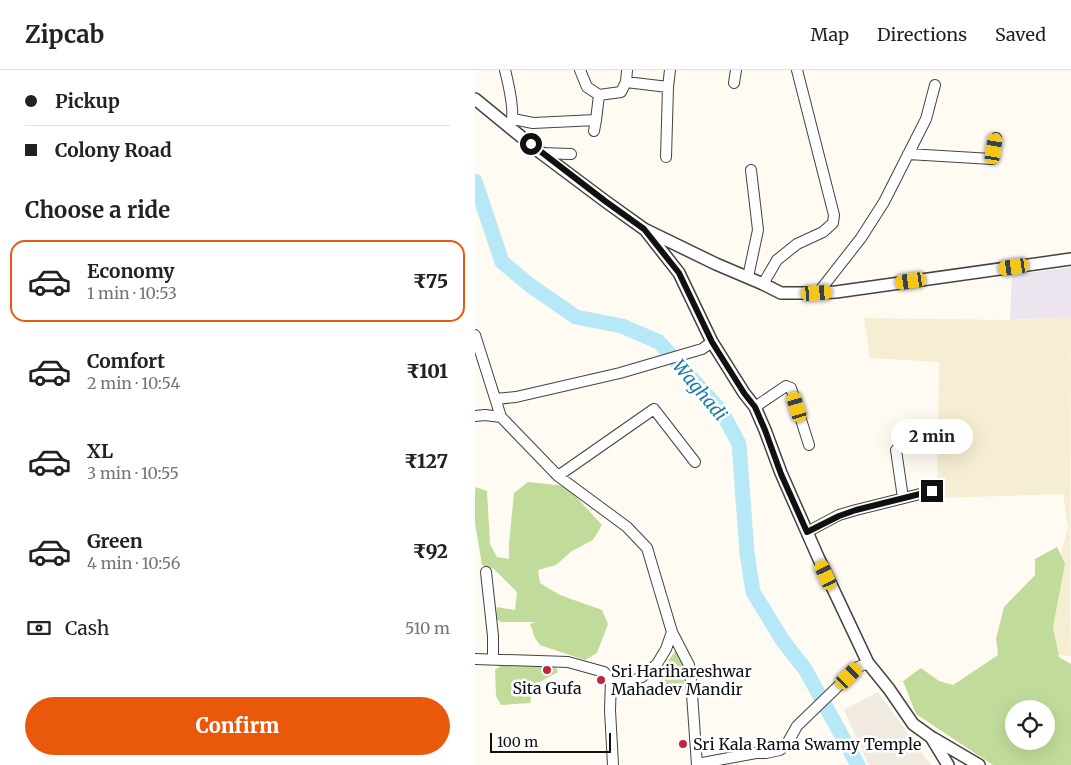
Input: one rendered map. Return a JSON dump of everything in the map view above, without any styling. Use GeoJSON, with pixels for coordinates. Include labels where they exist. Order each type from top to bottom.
{"type":"FeatureCollection","features":[{"type":"Feature","properties":{"kind":"street"},"geometry":{"type":"LineString","coordinates":[[505,70],[511,123]]}},
{"type":"Feature","properties":{"kind":"street"},"geometry":{"type":"LineString","coordinates":[[580,70],[587,87],[599,95],[621,92],[626,82],[627,70]]}},
{"type":"Feature","properties":{"kind":"street"},"geometry":{"type":"LineString","coordinates":[[666,156],[670,70]]}},
{"type":"Feature","properties":{"kind":"street"},"geometry":{"type":"LineString","coordinates":[[734,83],[736,70]]}},
{"type":"Feature","properties":{"kind":"street"},"geometry":{"type":"LineString","coordinates":[[763,284],[777,260],[797,244],[823,232],[833,223],[834,215],[797,70]]}},
{"type":"Feature","properties":{"kind":"street"},"geometry":{"type":"LineString","coordinates":[[626,82],[668,87]]}},
{"type":"Feature","properties":{"kind":"street"},"geometry":{"type":"LineString","coordinates":[[817,293],[861,238],[884,202],[926,119],[935,85]]}},
{"type":"Feature","properties":{"kind":"street"},"geometry":{"type":"LineString","coordinates":[[511,123],[533,122],[595,126],[599,95]]}},
{"type":"Feature","properties":{"kind":"street"},"geometry":{"type":"LineString","coordinates":[[475,99],[511,123],[541,153],[644,229],[781,293],[836,292],[1071,259]]}},
{"type":"Feature","properties":{"kind":"street"},"geometry":{"type":"LineString","coordinates":[[909,154],[992,159],[996,138]]}},
{"type":"Feature","properties":{"kind":"street"},"geometry":{"type":"LineString","coordinates":[[541,153],[571,154]]}},
{"type":"Feature","properties":{"kind":"street"},"geometry":{"type":"LineString","coordinates":[[747,277],[758,230],[751,170]]}},
{"type":"Feature","properties":{"kind":"street"},"geometry":{"type":"LineString","coordinates":[[644,229],[679,273],[707,345],[755,407],[781,474],[868,663],[913,724],[931,737],[979,765]]}},
{"type":"Feature","properties":{"kind":"street"},"geometry":{"type":"LineString","coordinates":[[475,335],[479,363],[496,399],[501,417],[559,476],[627,527],[647,548],[672,632],[689,664],[697,765],[780,750],[788,742],[797,726],[859,667],[868,663]]}},
{"type":"Feature","properties":{"kind":"street"},"geometry":{"type":"LineString","coordinates":[[496,399],[516,397],[620,373],[707,345]]}},
{"type":"Feature","properties":{"kind":"street"},"geometry":{"type":"LineString","coordinates":[[755,407],[787,386],[791,388],[809,444]]}},
{"type":"Feature","properties":{"kind":"street"},"geometry":{"type":"LineString","coordinates":[[559,476],[654,409],[695,462]]}},
{"type":"Feature","properties":{"kind":"street"},"geometry":{"type":"LineString","coordinates":[[475,416],[501,417]]}},
{"type":"Feature","properties":{"kind":"street"},"geometry":{"type":"LineString","coordinates":[[896,450],[903,498]]}},
{"type":"Feature","properties":{"kind":"street"},"geometry":{"type":"LineString","coordinates":[[807,532],[856,510],[932,491]]}},
{"type":"Feature","properties":{"kind":"street"},"geometry":{"type":"LineString","coordinates":[[486,572],[493,636],[493,659]]}},
{"type":"Feature","properties":{"kind":"street"},"geometry":{"type":"LineString","coordinates":[[475,659],[569,662],[604,672],[611,679],[630,682],[642,677],[657,664],[666,649],[672,632]]}},
{"type":"Feature","properties":{"kind":"street"},"geometry":{"type":"LineString","coordinates":[[611,679],[610,710],[613,765]]}},
{"type":"Feature","properties":{"kind":"street"},"geometry":{"type":"LineString","coordinates":[[931,737],[948,765]]}},
{"type":"Feature","properties":{"kind":"shaded area"},"geometry":{"type":"Polygon","coordinates":[[[1071,267],[1071,317],[1010,320],[1012,275],[1071,267]]]}},
{"type":"Feature","properties":{"kind":"shaded area"},"geometry":{"type":"Polygon","coordinates":[[[1071,317],[1071,656],[1037,652],[1068,527],[1063,494],[937,498],[939,362],[870,358],[864,318],[1010,320],[1071,317]]]}},
{"type":"Feature","properties":{"kind":"shaded area"},"geometry":{"type":"Polygon","coordinates":[[[878,692],[931,765],[869,765],[844,710],[878,692]]]}},
{"type":"Feature","properties":{"kind":"green space"},"geometry":{"type":"Polygon","coordinates":[[[528,482],[566,486],[602,525],[593,540],[572,551],[556,565],[538,570],[540,583],[560,595],[602,610],[608,624],[597,653],[585,660],[540,645],[535,638],[530,624],[535,622],[501,622],[495,618],[497,607],[515,610],[517,592],[494,569],[482,565],[475,523],[475,490],[476,487],[487,491],[490,544],[497,557],[509,559],[514,493],[528,482]]]}},
{"type":"Feature","properties":{"kind":"green space"},"geometry":{"type":"Polygon","coordinates":[[[1057,547],[1065,564],[1053,627],[1059,657],[1071,664],[1071,765],[993,765],[916,714],[903,681],[921,668],[939,681],[953,685],[998,655],[996,639],[1004,607],[1035,575],[1035,559],[1057,547]]]}},
{"type":"Feature","properties":{"kind":"green space"},"geometry":{"type":"Polygon","coordinates":[[[676,650],[682,654],[687,679],[683,691],[669,690],[664,678],[666,665],[676,650]]]}},
{"type":"Feature","properties":{"kind":"green space"},"geometry":{"type":"Polygon","coordinates":[[[554,663],[558,672],[538,683],[532,691],[530,703],[501,705],[496,696],[495,670],[503,664],[554,663]]]}},
{"type":"Feature","properties":{"kind":"waterway","name":"Waghadi"},"geometry":{"type":"LineString","coordinates":[[475,181],[502,262],[531,286],[576,317],[622,326],[659,342],[722,412],[739,444],[747,553],[753,592],[783,641],[805,669],[858,765]]}},
{"type":"Feature","properties":{"kind":"place","name":"Sita Gufa"},"geometry":{"type":"Point","coordinates":[547,670]}},
{"type":"Feature","properties":{"kind":"place","name":"Sri Harihareshwar Mahadev Mandir"},"geometry":{"type":"Point","coordinates":[601,680]}},
{"type":"Feature","properties":{"kind":"place","name":"Sri Kala Rama Swamy Temple"},"geometry":{"type":"Point","coordinates":[683,744]}},
{"type":"Feature","properties":{"kind":"route"},"geometry":{"type":"LineString","coordinates":[[531,144],[644,229],[679,273],[712,342],[755,407],[781,474],[807,532],[856,510],[932,491]]}}]}
